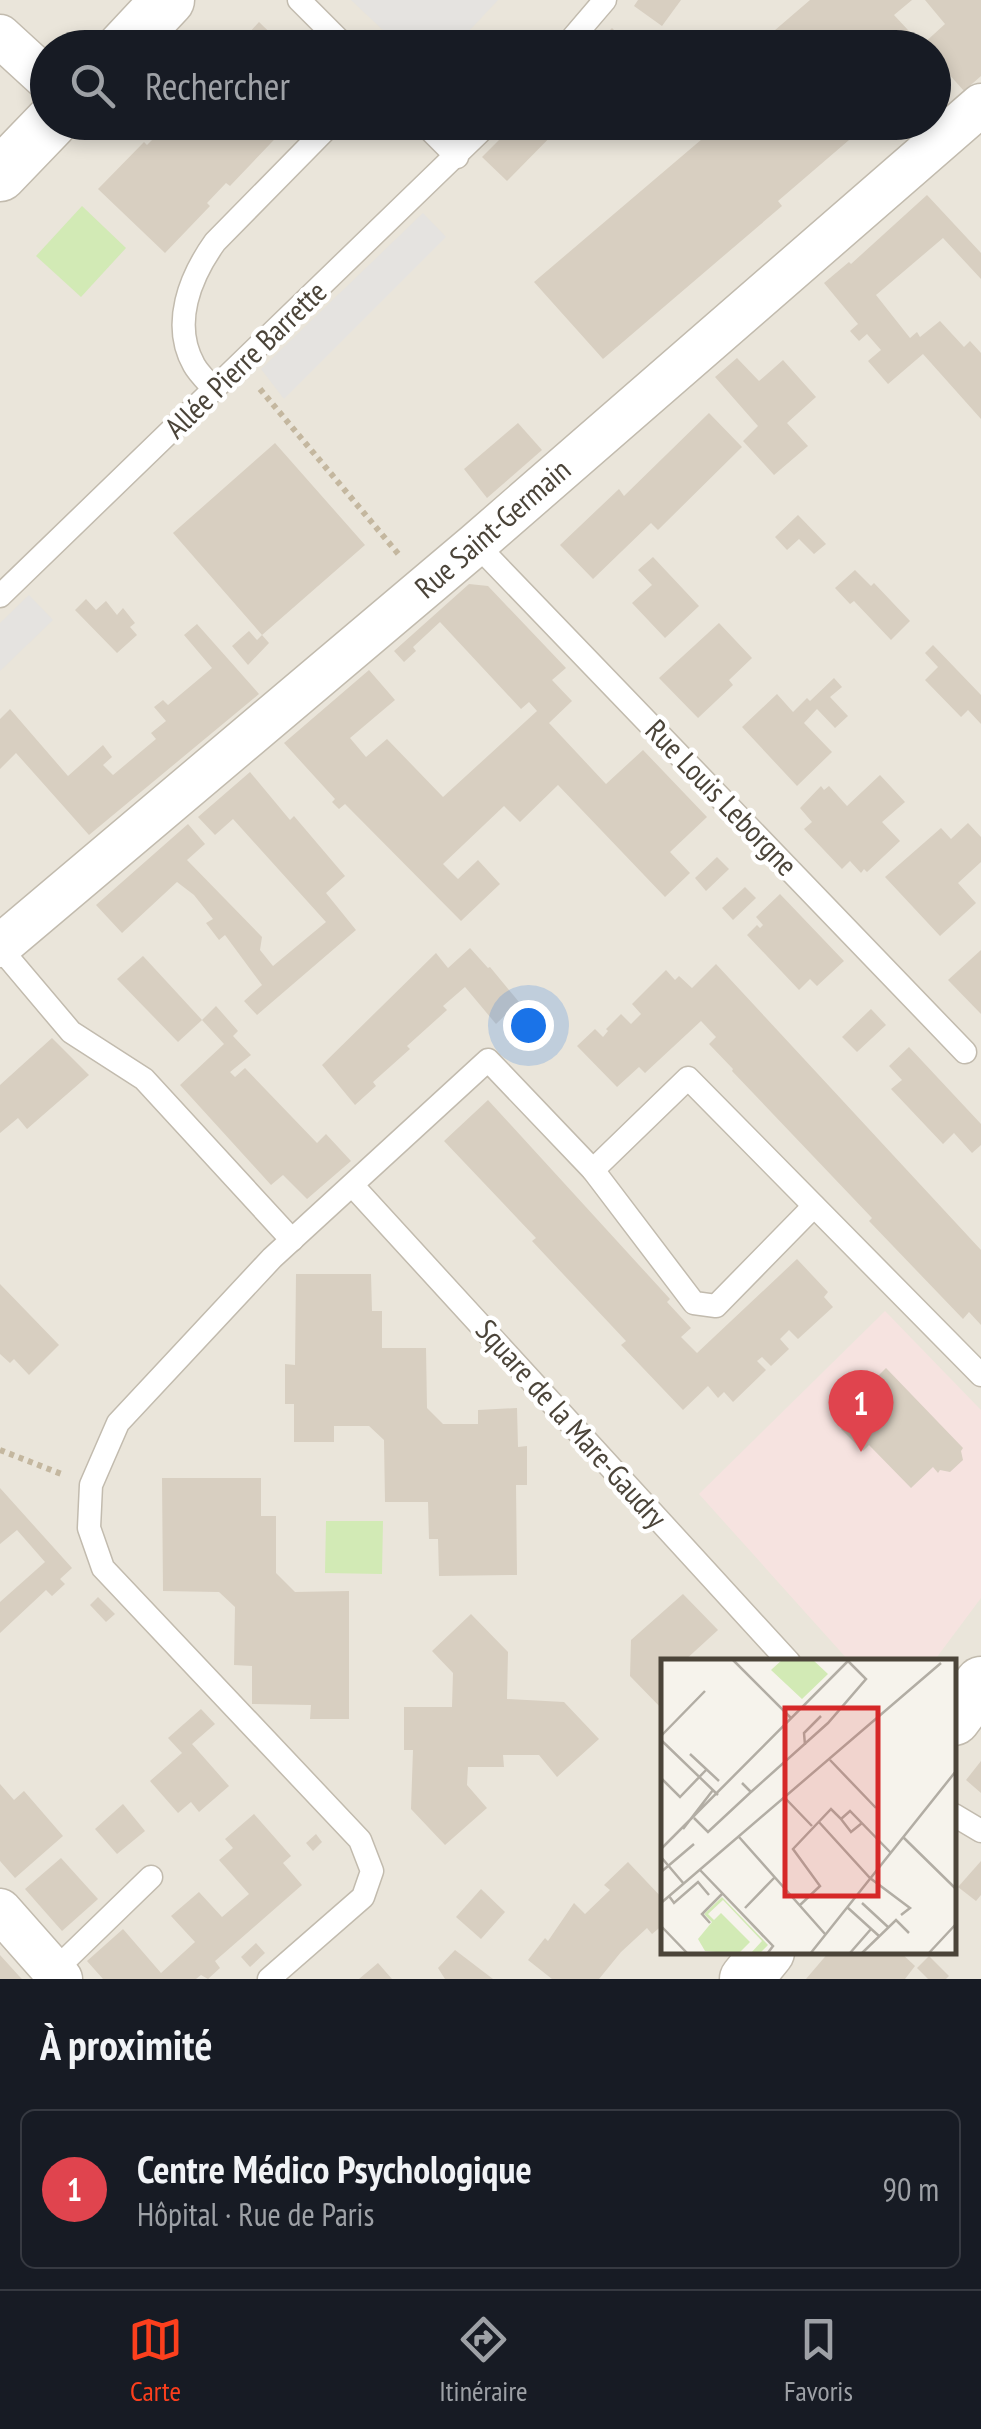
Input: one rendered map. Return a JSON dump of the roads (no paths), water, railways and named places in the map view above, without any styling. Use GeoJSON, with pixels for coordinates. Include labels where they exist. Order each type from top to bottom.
{"type":"FeatureCollection","features":[{"type":"Feature","properties":{"kind":"street"},"geometry":{"type":"LineString","coordinates":[[140,30],[168,0]]}},
{"type":"Feature","properties":{"kind":"street"},"geometry":{"type":"LineString","coordinates":[[0,36],[30,64]]}},
{"type":"Feature","properties":{"kind":"street","name":"Rue Saint-Germain"},"geometry":{"type":"LineString","coordinates":[[951,131],[981,105]]}},
{"type":"Feature","properties":{"kind":"street"},"geometry":{"type":"LineString","coordinates":[[0,175],[34,140]]}},
{"type":"Feature","properties":{"kind":"street","name":"Rue Saint-Germain"},"geometry":{"type":"LineString","coordinates":[[0,947],[476,544],[941,140]]}},
{"type":"Feature","properties":{"kind":"street"},"geometry":{"type":"LineString","coordinates":[[956,1716],[981,1683]]}},
{"type":"Feature","properties":{"kind":"street"},"geometry":{"type":"LineString","coordinates":[[0,1910],[58,1975]]}},
{"type":"Feature","properties":{"kind":"street"},"geometry":{"type":"LineString","coordinates":[[746,1979],[766,1954]]}},
{"type":"Feature","properties":{"kind":"lane"},"geometry":{"type":"LineString","coordinates":[[299,0],[329,30]]}},
{"type":"Feature","properties":{"kind":"lane"},"geometry":{"type":"LineString","coordinates":[[580,30],[606,0]]}},
{"type":"Feature","properties":{"kind":"lane"},"geometry":{"type":"LineString","coordinates":[[215,390],[194,366],[184,336],[189,290],[214,242],[315,140]]}},
{"type":"Feature","properties":{"kind":"lane"},"geometry":{"type":"LineString","coordinates":[[440,140],[457,157]]}},
{"type":"Feature","properties":{"kind":"lane","name":"Allée Pierre Barrette"},"geometry":{"type":"LineString","coordinates":[[0,596],[473,140]]}},
{"type":"Feature","properties":{"kind":"lane","name":"Rue Louis Leborgne"},"geometry":{"type":"LineString","coordinates":[[476,544],[965,1052]]}},
{"type":"Feature","properties":{"kind":"lane"},"geometry":{"type":"LineString","coordinates":[[0,947],[71,1032],[144,1079],[292,1240]]}},
{"type":"Feature","properties":{"kind":"lane"},"geometry":{"type":"LineString","coordinates":[[268,1979],[363,1897],[372,1872],[360,1840],[104,1568],[88,1528],[91,1484],[118,1423],[292,1240],[488,1060],[594,1170],[694,1302],[716,1306],[814,1206]]}},
{"type":"Feature","properties":{"kind":"lane"},"geometry":{"type":"LineString","coordinates":[[594,1170],[688,1078],[981,1375]]}},
{"type":"Feature","properties":{"kind":"lane","name":"Square de la Mare-Gaudry"},"geometry":{"type":"LineString","coordinates":[[353,1186],[786,1659]]}},
{"type":"Feature","properties":{"kind":"lane"},"geometry":{"type":"LineString","coordinates":[[956,1815],[981,1831]]}},
{"type":"Feature","properties":{"kind":"lane"},"geometry":{"type":"LineString","coordinates":[[58,1975],[151,1877]]}},
{"type":"Feature","properties":{"kind":"place","name":"Centre Médico Psychologique"},"geometry":{"type":"Point","coordinates":[861,1452]}}]}
